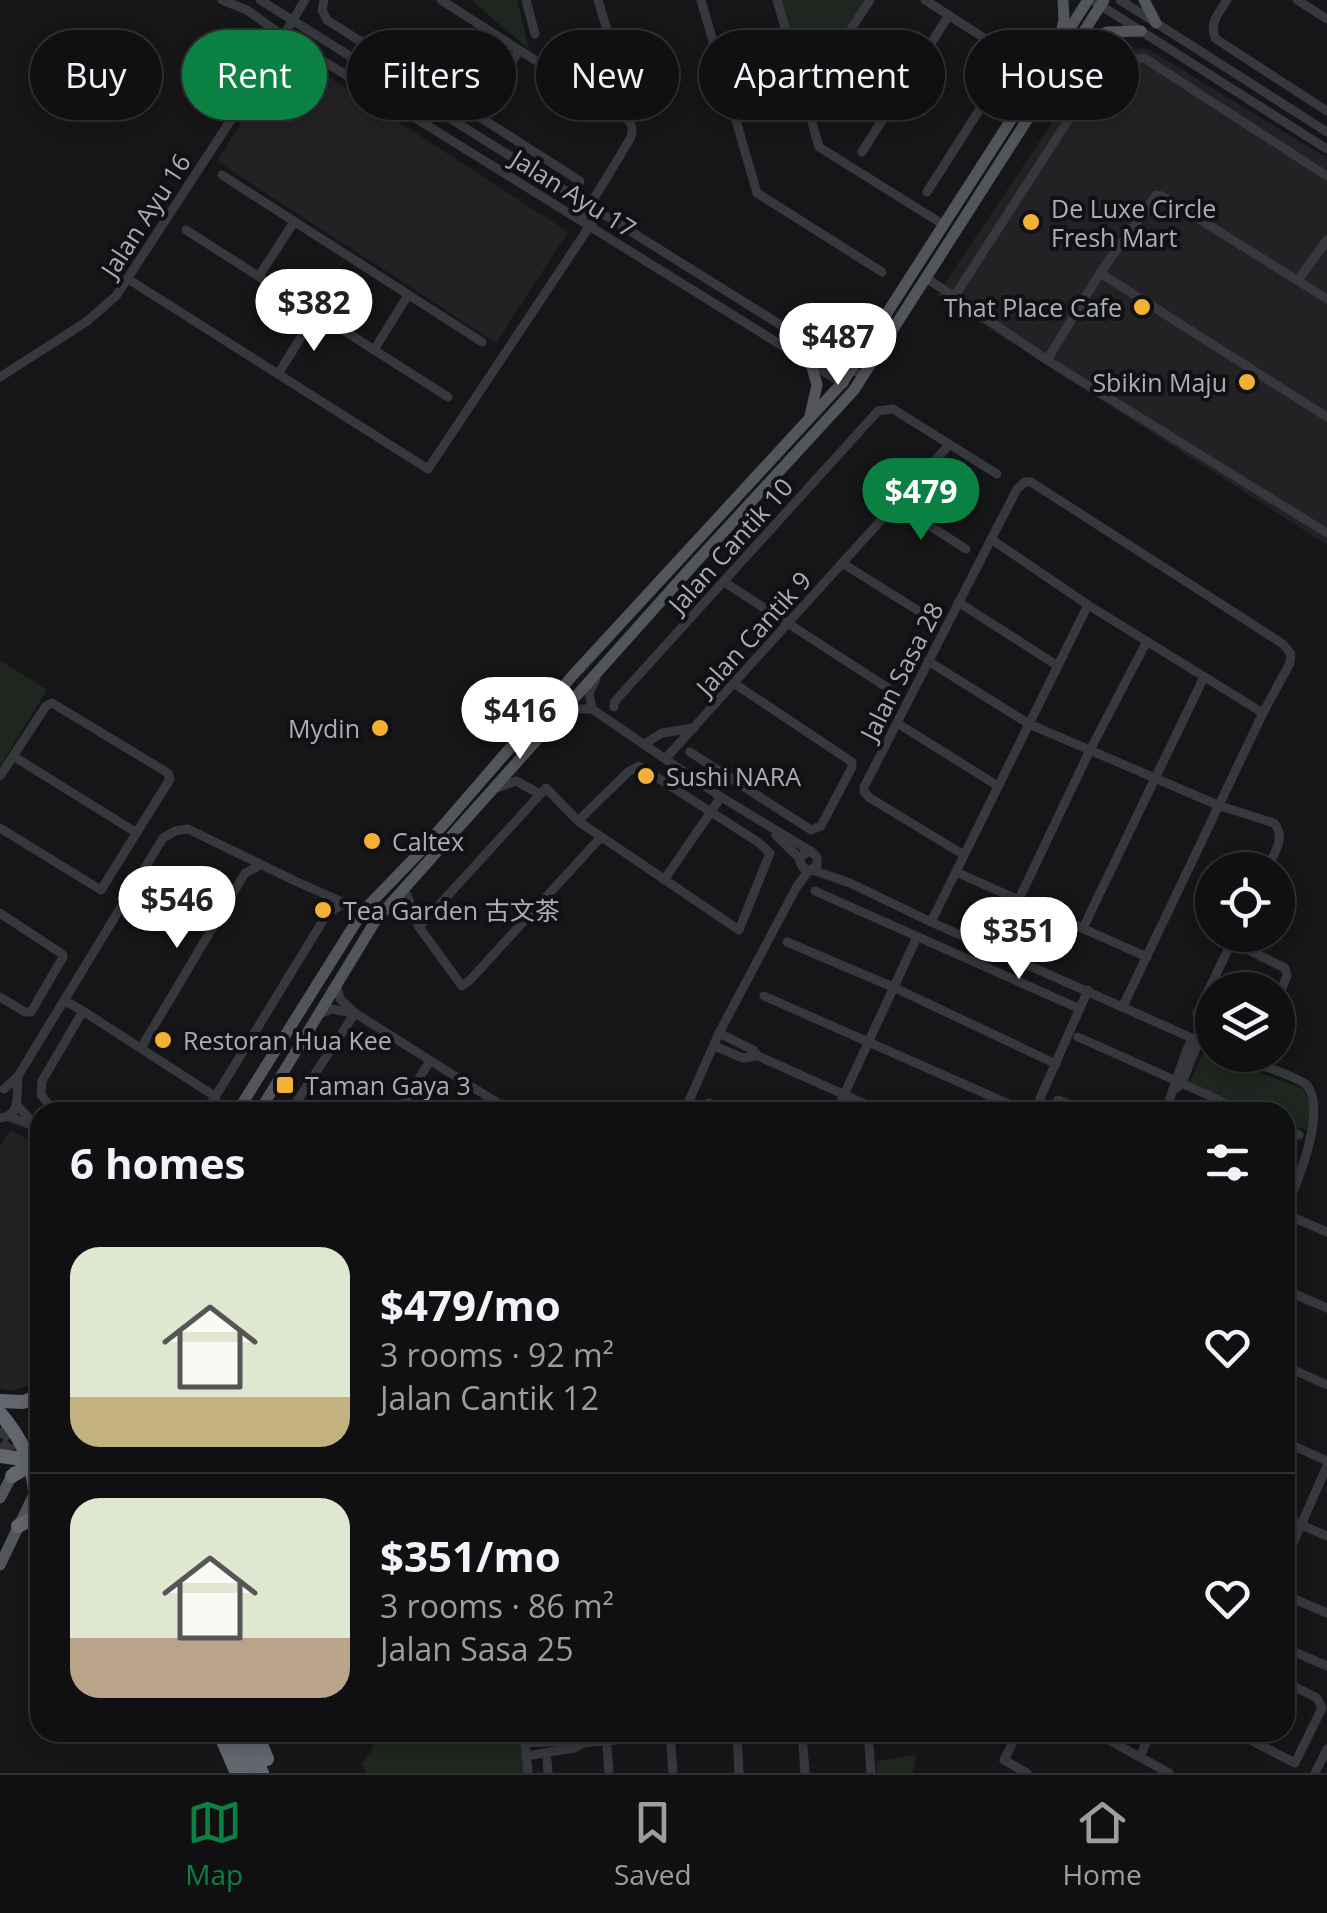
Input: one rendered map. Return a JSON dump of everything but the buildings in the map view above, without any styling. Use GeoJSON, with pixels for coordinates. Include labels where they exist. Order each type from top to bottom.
{"type":"FeatureCollection","features":[{"type":"Feature","properties":{"kind":"highway"},"geometry":{"type":"LineString","coordinates":[[1,1410],[30,1400]]}},
{"type":"Feature","properties":{"kind":"highway"},"geometry":{"type":"LineString","coordinates":[[0,1438],[4,1427],[1,1410]]}},
{"type":"Feature","properties":{"kind":"highway"},"geometry":{"type":"LineString","coordinates":[[1,1410],[30,1457]]}},
{"type":"Feature","properties":{"kind":"highway"},"geometry":{"type":"LineString","coordinates":[[0,1456],[30,1461]]}},
{"type":"Feature","properties":{"kind":"highway"},"geometry":{"type":"LineString","coordinates":[[12,1476],[30,1464]]}},
{"type":"Feature","properties":{"kind":"highway"},"geometry":{"type":"LineString","coordinates":[[18,1526],[30,1520]]}},
{"type":"Feature","properties":{"kind":"highway"},"geometry":{"type":"LineString","coordinates":[[223,1742],[237,1773]]}},
{"type":"Feature","properties":{"kind":"highway"},"geometry":{"type":"LineString","coordinates":[[235,1742],[247,1773]]}},
{"type":"Feature","properties":{"kind":"highway"},"geometry":{"type":"LineString","coordinates":[[249,1742],[262,1773]]}},
{"type":"Feature","properties":{"kind":"highway"},"geometry":{"type":"LineString","coordinates":[[260,1742],[271,1773]]}},
{"type":"Feature","properties":{"kind":"main road"},"geometry":{"type":"LineString","coordinates":[[1062,30],[1063,0]]}},
{"type":"Feature","properties":{"kind":"main road"},"geometry":{"type":"LineString","coordinates":[[1144,0],[1156,23]]}},
{"type":"Feature","properties":{"kind":"main road"},"geometry":{"type":"LineString","coordinates":[[1071,30],[1096,1]]}},
{"type":"Feature","properties":{"kind":"main road"},"geometry":{"type":"LineString","coordinates":[[1082,30],[1096,1]]}},
{"type":"Feature","properties":{"kind":"main road"},"geometry":{"type":"LineString","coordinates":[[265,1102],[376,920],[854,390],[868,343],[1011,120]]}},
{"type":"Feature","properties":{"kind":"main road"},"geometry":{"type":"LineString","coordinates":[[243,1102],[364,910],[810,416],[857,373],[1027,120]]}},
{"type":"Feature","properties":{"kind":"main road"},"geometry":{"type":"LineString","coordinates":[[909,277],[920,273],[925,277]]}},
{"type":"Feature","properties":{"kind":"main road"},"geometry":{"type":"LineString","coordinates":[[826,354],[846,354],[868,343]]}},
{"type":"Feature","properties":{"kind":"main road"},"geometry":{"type":"LineString","coordinates":[[810,416],[817,385],[811,364]]}},
{"type":"Feature","properties":{"kind":"main road"},"geometry":{"type":"LineString","coordinates":[[0,1498],[12,1476]]}},
{"type":"Feature","properties":{"kind":"main road"},"geometry":{"type":"LineString","coordinates":[[0,1560],[30,1502]]}},
{"type":"Feature","properties":{"kind":"street","name":"Jalan Ayu 17"},"geometry":{"type":"LineString","coordinates":[[222,0],[246,10],[275,30]]}},
{"type":"Feature","properties":{"kind":"street","name":"Jalan Ayu 16"},"geometry":{"type":"LineString","coordinates":[[287,30],[305,0]]}},
{"type":"Feature","properties":{"kind":"street"},"geometry":{"type":"LineString","coordinates":[[263,2],[290,11],[305,0]]}},
{"type":"Feature","properties":{"kind":"street"},"geometry":{"type":"LineString","coordinates":[[324,0],[322,10],[327,20],[347,33]]}},
{"type":"Feature","properties":{"kind":"street"},"geometry":{"type":"LineString","coordinates":[[128,279],[428,470],[594,209],[633,132],[629,120],[442,0]]}},
{"type":"Feature","properties":{"kind":"street"},"geometry":{"type":"LineString","coordinates":[[526,0],[536,34]]}},
{"type":"Feature","properties":{"kind":"street"},"geometry":{"type":"LineString","coordinates":[[598,0],[607,30]]}},
{"type":"Feature","properties":{"kind":"street"},"geometry":{"type":"LineString","coordinates":[[701,0],[710,30]]}},
{"type":"Feature","properties":{"kind":"street"},"geometry":{"type":"LineString","coordinates":[[777,0],[786,30]]}},
{"type":"Feature","properties":{"kind":"street"},"geometry":{"type":"LineString","coordinates":[[850,30],[870,0]]}},
{"type":"Feature","properties":{"kind":"street"},"geometry":{"type":"LineString","coordinates":[[925,0],[1015,58],[927,192]]}},
{"type":"Feature","properties":{"kind":"street"},"geometry":{"type":"LineString","coordinates":[[1120,0],[1327,132]]}},
{"type":"Feature","properties":{"kind":"street"},"geometry":{"type":"LineString","coordinates":[[1227,0],[1212,22],[1216,38],[1327,111]]}},
{"type":"Feature","properties":{"kind":"street"},"geometry":{"type":"LineString","coordinates":[[1297,0],[1327,20]]}},
{"type":"Feature","properties":{"kind":"street"},"geometry":{"type":"LineString","coordinates":[[1096,1],[1327,149]]}},
{"type":"Feature","properties":{"kind":"street","name":"Jalan Ayu 17"},"geometry":{"type":"LineString","coordinates":[[263,2],[857,373]]}},
{"type":"Feature","properties":{"kind":"street"},"geometry":{"type":"LineString","coordinates":[[862,152],[949,15]]}},
{"type":"Feature","properties":{"kind":"street"},"geometry":{"type":"LineString","coordinates":[[516,56],[519,51]]}},
{"type":"Feature","properties":{"kind":"street"},"geometry":{"type":"LineString","coordinates":[[954,297],[1098,74],[1124,61],[1144,58],[1327,176]]}},
{"type":"Feature","properties":{"kind":"street","name":"Jalan Ayu 17"},"geometry":{"type":"LineString","coordinates":[[327,63],[854,390]]}},
{"type":"Feature","properties":{"kind":"street","name":"Jalan Ayu 16"},"geometry":{"type":"LineString","coordinates":[[0,377],[99,312],[128,279],[230,120]]}},
{"type":"Feature","properties":{"kind":"street"},"geometry":{"type":"LineString","coordinates":[[485,120],[580,181]]}},
{"type":"Feature","properties":{"kind":"street"},"geometry":{"type":"LineString","coordinates":[[736,120],[757,193],[882,272]]}},
{"type":"Feature","properties":{"kind":"street"},"geometry":{"type":"LineString","coordinates":[[811,120],[819,147],[944,225]]}},
{"type":"Feature","properties":{"kind":"street"},"geometry":{"type":"LineString","coordinates":[[222,175],[482,342]]}},
{"type":"Feature","properties":{"kind":"street"},"geometry":{"type":"LineString","coordinates":[[1047,360],[1100,272],[1156,195],[1327,299]]}},
{"type":"Feature","properties":{"kind":"street"},"geometry":{"type":"LineString","coordinates":[[258,276],[294,222]]}},
{"type":"Feature","properties":{"kind":"street"},"geometry":{"type":"LineString","coordinates":[[186,230],[448,397]]}},
{"type":"Feature","properties":{"kind":"street"},"geometry":{"type":"LineString","coordinates":[[1298,280],[1327,240]]}},
{"type":"Feature","properties":{"kind":"street"},"geometry":{"type":"LineString","coordinates":[[1100,272],[1327,417]]}},
{"type":"Feature","properties":{"kind":"street"},"geometry":{"type":"LineString","coordinates":[[925,277],[1047,360],[1327,534]]}},
{"type":"Feature","properties":{"kind":"street"},"geometry":{"type":"LineString","coordinates":[[374,350],[408,294]]}},
{"type":"Feature","properties":{"kind":"street"},"geometry":{"type":"LineString","coordinates":[[278,374],[316,313]]}},
{"type":"Feature","properties":{"kind":"street","name":"Jalan Cantik 10"},"geometry":{"type":"LineString","coordinates":[[614,707],[617,698],[878,411],[892,409],[949,445]]}},
{"type":"Feature","properties":{"kind":"street"},"geometry":{"type":"LineString","coordinates":[[949,445],[996,474]]}},
{"type":"Feature","properties":{"kind":"street","name":"Jalan Cantik 9"},"geometry":{"type":"LineString","coordinates":[[666,758],[949,445]]}},
{"type":"Feature","properties":{"kind":"street","name":"Jalan Sasa 28"},"geometry":{"type":"LineString","coordinates":[[964,855],[870,798],[864,787],[990,539],[1017,489],[1025,482],[1031,482],[1284,644],[1291,654],[1290,663],[1264,713]]}},
{"type":"Feature","properties":{"kind":"street"},"geometry":{"type":"LineString","coordinates":[[897,505],[966,549]]}},
{"type":"Feature","properties":{"kind":"street"},"geometry":{"type":"LineString","coordinates":[[990,539],[1146,642],[1264,713],[1123,1006]]}},
{"type":"Feature","properties":{"kind":"street"},"geometry":{"type":"LineString","coordinates":[[842,564],[924,615]]}},
{"type":"Feature","properties":{"kind":"street"},"geometry":{"type":"LineString","coordinates":[[724,582],[891,690],[893,696]]}},
{"type":"Feature","properties":{"kind":"street"},"geometry":{"type":"LineString","coordinates":[[958,602],[1058,666]]}},
{"type":"Feature","properties":{"kind":"street"},"geometry":{"type":"LineString","coordinates":[[931,922],[1088,605]]}},
{"type":"Feature","properties":{"kind":"street"},"geometry":{"type":"LineString","coordinates":[[1019,899],[1146,642]]}},
{"type":"Feature","properties":{"kind":"street"},"geometry":{"type":"LineString","coordinates":[[928,662],[1029,724],[1220,806],[1274,823],[1281,837],[1274,852]]}},
{"type":"Feature","properties":{"kind":"street"},"geometry":{"type":"LineString","coordinates":[[592,709],[590,693],[600,669]]}},
{"type":"Feature","properties":{"kind":"street"},"geometry":{"type":"LineString","coordinates":[[1083,928],[1204,676]]}},
{"type":"Feature","properties":{"kind":"street"},"geometry":{"type":"LineString","coordinates":[[690,752],[810,830],[821,826],[852,768],[849,758],[734,684]]}},
{"type":"Feature","properties":{"kind":"street"},"geometry":{"type":"LineString","coordinates":[[0,776],[46,706],[52,703],[168,773],[170,781],[101,890],[4,830],[0,844]]}},
{"type":"Feature","properties":{"kind":"street"},"geometry":{"type":"LineString","coordinates":[[556,720],[575,709],[592,709],[720,797],[816,856],[850,883]]}},
{"type":"Feature","properties":{"kind":"street"},"geometry":{"type":"LineString","coordinates":[[896,723],[998,786]]}},
{"type":"Feature","properties":{"kind":"street"},"geometry":{"type":"LineString","coordinates":[[644,744],[662,734],[694,728]]}},
{"type":"Feature","properties":{"kind":"street"},"geometry":{"type":"LineString","coordinates":[[13,756],[137,833]]}},
{"type":"Feature","properties":{"kind":"street"},"geometry":{"type":"LineString","coordinates":[[494,789],[516,782],[543,791],[578,821],[739,930],[770,853],[639,766],[578,821]]}},
{"type":"Feature","properties":{"kind":"street"},"geometry":{"type":"LineString","coordinates":[[419,927],[543,791]]}},
{"type":"Feature","properties":{"kind":"street"},"geometry":{"type":"LineString","coordinates":[[664,880],[720,797]]}},
{"type":"Feature","properties":{"kind":"street"},"geometry":{"type":"LineString","coordinates":[[767,826],[805,866],[1195,1040],[1177,1073],[1177,1085],[1169,1102]]}},
{"type":"Feature","properties":{"kind":"street"},"geometry":{"type":"LineString","coordinates":[[30,1116],[2,1089],[18,1076],[163,838],[174,830],[188,829],[326,896],[364,910],[376,920]]}},
{"type":"Feature","properties":{"kind":"street"},"geometry":{"type":"LineString","coordinates":[[403,890],[419,927],[462,986],[601,837]]}},
{"type":"Feature","properties":{"kind":"street"},"geometry":{"type":"LineString","coordinates":[[689,1102],[719,1033],[796,888],[806,852],[816,856]]}},
{"type":"Feature","properties":{"kind":"street"},"geometry":{"type":"LineString","coordinates":[[805,866],[817,866],[816,856]]}},
{"type":"Feature","properties":{"kind":"street"},"geometry":{"type":"LineString","coordinates":[[244,858],[246,873]]}},
{"type":"Feature","properties":{"kind":"street"},"geometry":{"type":"LineString","coordinates":[[141,1048],[246,873],[261,865]]}},
{"type":"Feature","properties":{"kind":"street"},"geometry":{"type":"LineString","coordinates":[[956,872],[1147,957]]}},
{"type":"Feature","properties":{"kind":"street"},"geometry":{"type":"LineString","coordinates":[[815,891],[1080,1009]]}},
{"type":"Feature","properties":{"kind":"street"},"geometry":{"type":"LineString","coordinates":[[326,896],[327,914]]}},
{"type":"Feature","properties":{"kind":"street"},"geometry":{"type":"LineString","coordinates":[[213,1102],[327,914],[344,903]]}},
{"type":"Feature","properties":{"kind":"street"},"geometry":{"type":"LineString","coordinates":[[0,913],[63,957],[31,1012],[24,1012],[0,997]]}},
{"type":"Feature","properties":{"kind":"street"},"geometry":{"type":"LineString","coordinates":[[839,1102],[917,937]]}},
{"type":"Feature","properties":{"kind":"street"},"geometry":{"type":"LineString","coordinates":[[787,942],[1056,1064]]}},
{"type":"Feature","properties":{"kind":"street"},"geometry":{"type":"LineString","coordinates":[[1257,952],[1286,972]]}},
{"type":"Feature","properties":{"kind":"street"},"geometry":{"type":"LineString","coordinates":[[76,982],[83,1011]]}},
{"type":"Feature","properties":{"kind":"street"},"geometry":{"type":"LineString","coordinates":[[337,987],[340,999],[355,1013],[496,1102]]}},
{"type":"Feature","properties":{"kind":"street"},"geometry":{"type":"LineString","coordinates":[[1036,1102],[1088,990]]}},
{"type":"Feature","properties":{"kind":"street"},"geometry":{"type":"LineString","coordinates":[[764,996],[1008,1102]]}},
{"type":"Feature","properties":{"kind":"street"},"geometry":{"type":"LineString","coordinates":[[64,1001],[216,1097]]}},
{"type":"Feature","properties":{"kind":"street"},"geometry":{"type":"LineString","coordinates":[[319,1014],[332,1009],[355,1013]]}},
{"type":"Feature","properties":{"kind":"street"},"geometry":{"type":"LineString","coordinates":[[47,1102],[41,1095],[42,1081],[83,1011]]}},
{"type":"Feature","properties":{"kind":"street"},"geometry":{"type":"LineString","coordinates":[[297,1102],[355,1013]]}},
{"type":"Feature","properties":{"kind":"street"},"geometry":{"type":"LineString","coordinates":[[719,1033],[758,1056],[860,1102]]}},
{"type":"Feature","properties":{"kind":"street"},"geometry":{"type":"LineString","coordinates":[[1078,1038],[1220,1102]]}},
{"type":"Feature","properties":{"kind":"street"},"geometry":{"type":"LineString","coordinates":[[714,1046],[743,1058],[758,1056]]}},
{"type":"Feature","properties":{"kind":"street"},"geometry":{"type":"LineString","coordinates":[[404,1102],[430,1062]]}},
{"type":"Feature","properties":{"kind":"street"},"geometry":{"type":"LineString","coordinates":[[1280,1072],[1306,1084],[1315,1094],[1321,1111],[1320,1127],[1295,1188]]}},
{"type":"Feature","properties":{"kind":"street"},"geometry":{"type":"LineString","coordinates":[[18,1076],[16,1100],[3,1118],[30,1125]]}},
{"type":"Feature","properties":{"kind":"street"},"geometry":{"type":"LineString","coordinates":[[1058,1100],[1063,1102]]}},
{"type":"Feature","properties":{"kind":"street"},"geometry":{"type":"LineString","coordinates":[[1295,1133],[1299,1135]]}},
{"type":"Feature","properties":{"kind":"street"},"geometry":{"type":"LineString","coordinates":[[1295,1218],[1327,1232]]}},
{"type":"Feature","properties":{"kind":"street"},"geometry":{"type":"LineString","coordinates":[[1295,1294],[1327,1308]]}},
{"type":"Feature","properties":{"kind":"street"},"geometry":{"type":"LineString","coordinates":[[1295,1370],[1327,1384]]}},
{"type":"Feature","properties":{"kind":"street"},"geometry":{"type":"LineString","coordinates":[[1295,1447],[1327,1463],[1295,1538]]}},
{"type":"Feature","properties":{"kind":"street"},"geometry":{"type":"LineString","coordinates":[[1295,1522],[1327,1536]]}},
{"type":"Feature","properties":{"kind":"street"},"geometry":{"type":"LineString","coordinates":[[1295,1599],[1327,1613]]}},
{"type":"Feature","properties":{"kind":"street"},"geometry":{"type":"LineString","coordinates":[[1295,1652],[1327,1666]]}},
{"type":"Feature","properties":{"kind":"street"},"geometry":{"type":"LineString","coordinates":[[1252,1742],[1293,1768],[1322,1708],[1316,1698],[1295,1687]]}},
{"type":"Feature","properties":{"kind":"street"},"geometry":{"type":"LineString","coordinates":[[524,1742],[528,1773]]}},
{"type":"Feature","properties":{"kind":"street"},"geometry":{"type":"LineString","coordinates":[[526,1756],[574,1748],[583,1742]]}},
{"type":"Feature","properties":{"kind":"street"},"geometry":{"type":"LineString","coordinates":[[606,1742],[609,1773]]}},
{"type":"Feature","properties":{"kind":"street"},"geometry":{"type":"LineString","coordinates":[[671,1742],[674,1773]]}},
{"type":"Feature","properties":{"kind":"street"},"geometry":{"type":"LineString","coordinates":[[737,1742],[740,1773]]}},
{"type":"Feature","properties":{"kind":"street"},"geometry":{"type":"LineString","coordinates":[[803,1742],[805,1773]]}},
{"type":"Feature","properties":{"kind":"street"},"geometry":{"type":"LineString","coordinates":[[868,1742],[870,1773]]}},
{"type":"Feature","properties":{"kind":"street"},"geometry":{"type":"LineString","coordinates":[[1013,1742],[1004,1760],[1027,1773]]}},
{"type":"Feature","properties":{"kind":"street"},"geometry":{"type":"LineString","coordinates":[[1113,1742],[1170,1773]]}},
{"type":"Feature","properties":{"kind":"street"},"geometry":{"type":"LineString","coordinates":[[1140,1756],[1147,1742]]}},
{"type":"Feature","properties":{"kind":"street"},"geometry":{"type":"LineString","coordinates":[[1316,1773],[1327,1749]]}},
{"type":"Feature","properties":{"kind":"street"},"geometry":{"type":"LineString","coordinates":[[546,1760],[548,1773]]}},
{"type":"Feature","properties":{"kind":"shaded area"},"geometry":{"type":"Polygon","coordinates":[[[471,0],[517,0],[529,49],[516,38],[516,30],[507,30],[471,0]]]}},
{"type":"Feature","properties":{"kind":"shaded area"},"geometry":{"type":"Polygon","coordinates":[[[780,0],[866,0],[847,30],[789,30],[780,0]]]}},
{"type":"Feature","properties":{"kind":"shaded area"},"geometry":{"type":"Polygon","coordinates":[[[1146,48],[1327,158],[1327,545],[937,295],[1054,120],[1139,120],[1139,49],[1146,48]]]}},
{"type":"Feature","properties":{"kind":"shaded area"},"geometry":{"type":"Polygon","coordinates":[[[327,75],[347,88],[347,120],[396,120],[568,232],[496,343],[217,161],[243,120],[327,120],[327,75]]]}},
{"type":"Feature","properties":{"kind":"shaded area"},"geometry":{"type":"Polygon","coordinates":[[[0,660],[47,690],[0,766],[0,660]]]}},
{"type":"Feature","properties":{"kind":"shaded area"},"geometry":{"type":"Polygon","coordinates":[[[1195,1070],[1259,1072],[1303,1089],[1309,1101],[1311,1132],[1295,1126],[1295,1102],[1237,1102],[1189,1083],[1195,1070]]]}},
{"type":"Feature","properties":{"kind":"shaded area"},"geometry":{"type":"Polygon","coordinates":[[[10,1130],[30,1141],[30,1385],[11,1391],[0,1388],[0,1146],[10,1130]]]}},
{"type":"Feature","properties":{"kind":"shaded area"},"geometry":{"type":"Polygon","coordinates":[[[373,1742],[521,1742],[525,1773],[366,1773],[361,1764],[373,1742]]]}},
{"type":"Feature","properties":{"kind":"shaded area"},"geometry":{"type":"Polygon","coordinates":[[[917,1755],[912,1773],[877,1773],[876,1761],[917,1755]]]}},
{"type":"Feature","properties":{"kind":"tunnel"},"geometry":{"type":"LineString","coordinates":[[0,1428],[23,1447]]}},
{"type":"Feature","properties":{"kind":"tunnel"},"geometry":{"type":"LineString","coordinates":[[0,1444],[30,1468]]}},
{"type":"Feature","properties":{"kind":"place","name":"De Luxe Circle Fresh Mart"},"geometry":{"type":"Point","coordinates":[1031,222]}},
{"type":"Feature","properties":{"kind":"place","name":"That Place Cafe"},"geometry":{"type":"Point","coordinates":[1142,307]}},
{"type":"Feature","properties":{"kind":"place","name":"Sbikin Maju"},"geometry":{"type":"Point","coordinates":[1247,382]}},
{"type":"Feature","properties":{"kind":"place","name":"Mydin"},"geometry":{"type":"Point","coordinates":[380,728]}},
{"type":"Feature","properties":{"kind":"place","name":"Sushi NARA"},"geometry":{"type":"Point","coordinates":[646,776]}},
{"type":"Feature","properties":{"kind":"place","name":"Caltex"},"geometry":{"type":"Point","coordinates":[372,841]}},
{"type":"Feature","properties":{"kind":"place","name":"Tea Garden 古文茶"},"geometry":{"type":"Point","coordinates":[323,910]}},
{"type":"Feature","properties":{"kind":"place","name":"Restoran Hua Kee"},"geometry":{"type":"Point","coordinates":[163,1040]}},
{"type":"Feature","properties":{"kind":"place","name":"Taman Gaya 3"},"geometry":{"type":"Point","coordinates":[285,1085]}}]}
